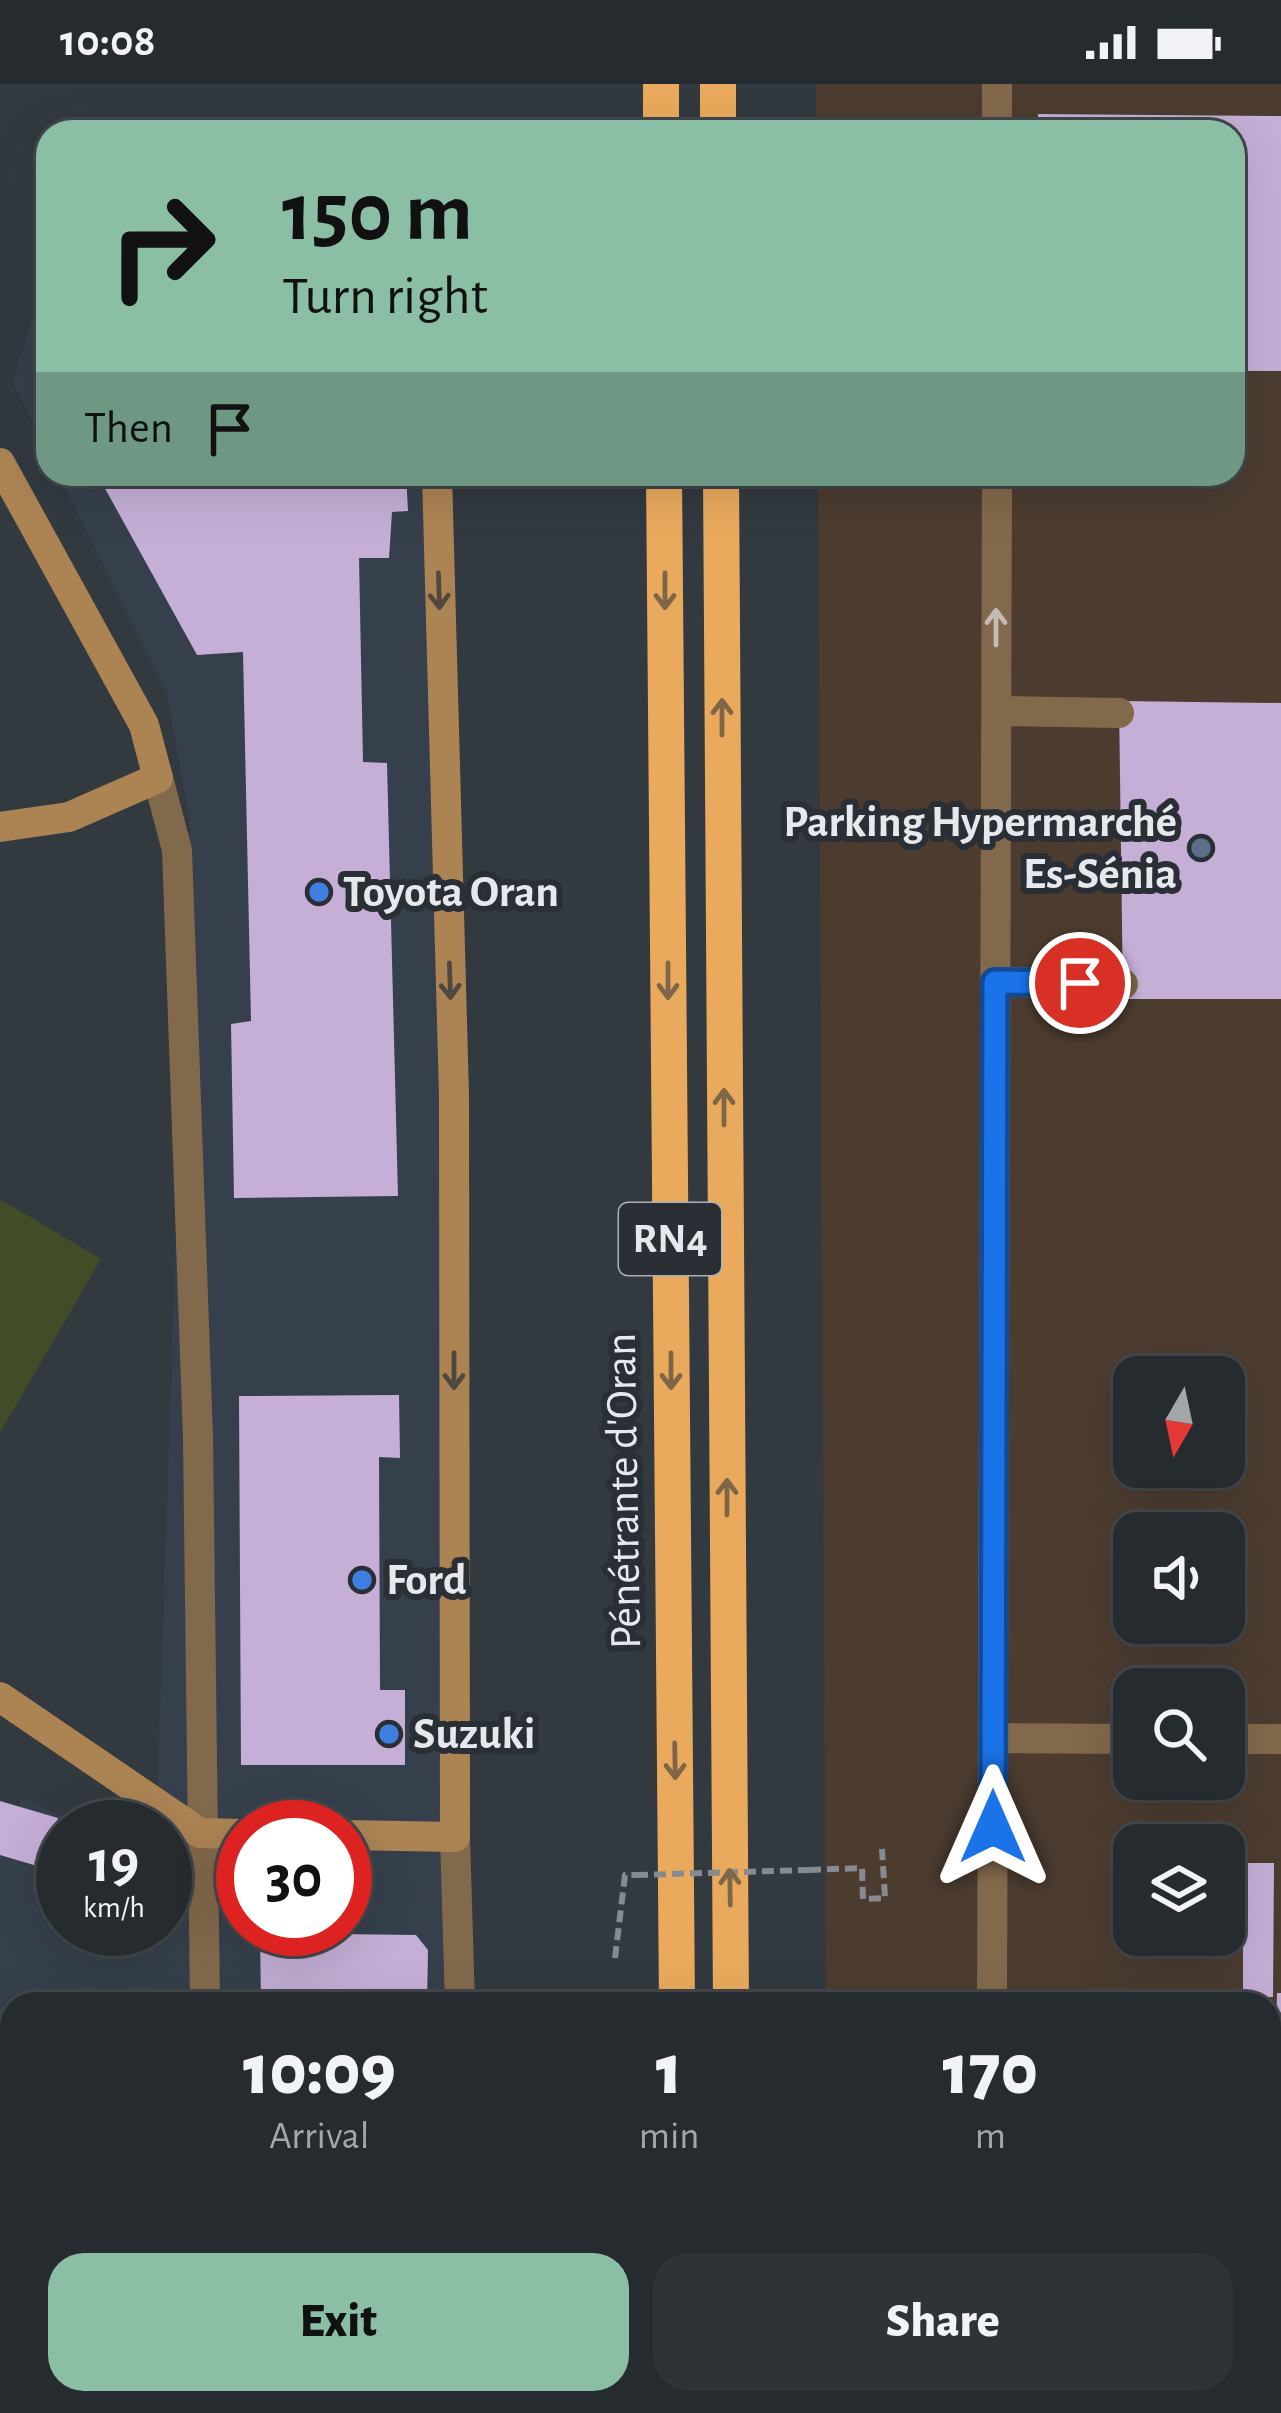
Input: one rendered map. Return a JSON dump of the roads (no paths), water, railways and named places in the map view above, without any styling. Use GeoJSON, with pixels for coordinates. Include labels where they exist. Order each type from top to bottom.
{"type":"FeatureCollection","features":[{"type":"Feature","properties":{"kind":"highway"},"geometry":{"type":"LineString","coordinates":[[661,84],[662,120]]}},
{"type":"Feature","properties":{"kind":"highway"},"geometry":{"type":"LineString","coordinates":[[718,84],[718,120]]}},
{"type":"Feature","properties":{"kind":"highway","name":"Pénétrante d'Oran"},"geometry":{"type":"LineString","coordinates":[[664,486],[677,1992]]}},
{"type":"Feature","properties":{"kind":"highway","name":"RN4"},"geometry":{"type":"LineString","coordinates":[[721,486],[731,1992]]}},
{"type":"Feature","properties":{"kind":"street"},"geometry":{"type":"LineString","coordinates":[[997,120],[998,84]]}},
{"type":"Feature","properties":{"kind":"street"},"geometry":{"type":"LineString","coordinates":[[0,463],[143,725],[178,850],[198,1437],[205,1992]]}},
{"type":"Feature","properties":{"kind":"street"},"geometry":{"type":"LineString","coordinates":[[437,486],[454,1095],[454,1837],[460,1992]]}},
{"type":"Feature","properties":{"kind":"street"},"geometry":{"type":"LineString","coordinates":[[992,1992],[997,486]]}},
{"type":"Feature","properties":{"kind":"street"},"geometry":{"type":"LineString","coordinates":[[996,711],[1119,712]]}},
{"type":"Feature","properties":{"kind":"street"},"geometry":{"type":"LineString","coordinates":[[0,827],[69,817],[158,778]]}},
{"type":"Feature","properties":{"kind":"street"},"geometry":{"type":"LineString","coordinates":[[995,982],[1123,984]]}},
{"type":"Feature","properties":{"kind":"street"},"geometry":{"type":"LineString","coordinates":[[0,1696],[200,1833],[216,1833]]}},
{"type":"Feature","properties":{"kind":"street"},"geometry":{"type":"LineString","coordinates":[[993,1738],[1113,1739]]}},
{"type":"Feature","properties":{"kind":"street"},"geometry":{"type":"LineString","coordinates":[[1245,1739],[1281,1739]]}},
{"type":"Feature","properties":{"kind":"street"},"geometry":{"type":"LineString","coordinates":[[372,1835],[454,1837]]}},
{"type":"Feature","properties":{"kind":"place","name":"Parking Hypermarché Es-Sénia"},"geometry":{"type":"Point","coordinates":[1201,848]}},
{"type":"Feature","properties":{"kind":"place","name":"Toyota Oran"},"geometry":{"type":"Point","coordinates":[319,892]}},
{"type":"Feature","properties":{"kind":"place","name":"Ford"},"geometry":{"type":"Point","coordinates":[362,1580]}},
{"type":"Feature","properties":{"kind":"place","name":"Suzuki"},"geometry":{"type":"Point","coordinates":[389,1734]}}]}
